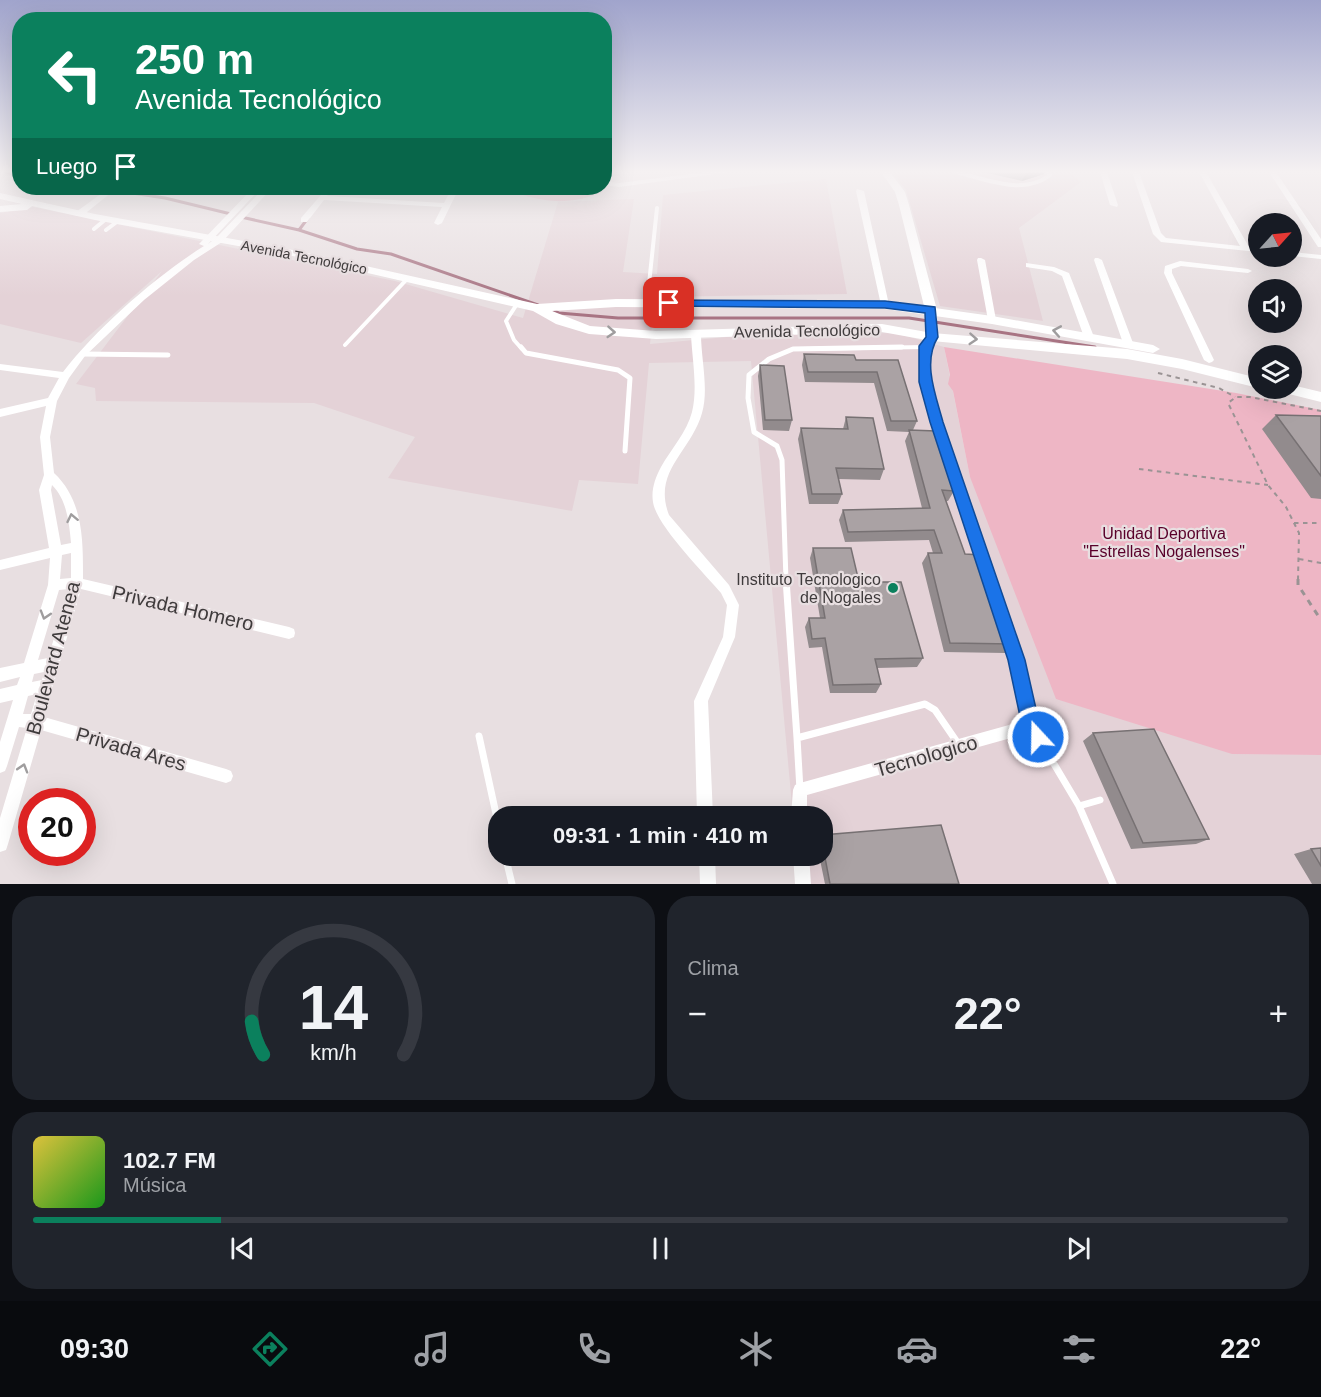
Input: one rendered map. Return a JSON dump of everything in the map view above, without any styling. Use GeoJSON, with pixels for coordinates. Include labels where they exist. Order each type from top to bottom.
{"type":"FeatureCollection","features":[{"type":"Feature","properties":{"kind":"main road","name":"Avenida Tecnológico"},"geometry":{"type":"LineString","coordinates":[[76,213],[106,225],[118,221],[214,239],[537,308],[584,304],[647,303],[885,305],[1128,343],[1248,370]]}},
{"type":"Feature","properties":{"kind":"main road"},"geometry":{"type":"LineString","coordinates":[[584,304],[576,309],[575,314],[580,324],[589,330]]}},
{"type":"Feature","properties":{"kind":"main road","name":"Avenida Tecnológico"},"geometry":{"type":"LineString","coordinates":[[537,308],[561,321],[589,330],[656,335],[867,328],[930,339],[974,339],[1127,354],[1182,364],[1248,380]]}},
{"type":"Feature","properties":{"kind":"main road"},"geometry":{"type":"LineString","coordinates":[[1302,383],[1321,387]]}},
{"type":"Feature","properties":{"kind":"main road"},"geometry":{"type":"LineString","coordinates":[[1302,393],[1321,397]]}},
{"type":"Feature","properties":{"kind":"street","name":"Boulevard Atenea"},"geometry":{"type":"LineString","coordinates":[[214,239],[235,213]]}},
{"type":"Feature","properties":{"kind":"street","name":"Boulevard Atenea"},"geometry":{"type":"LineString","coordinates":[[0,766],[54,585],[56,552],[45,490],[49,475],[45,437],[52,401],[65,376],[82,354],[141,298],[246,213]]}},
{"type":"Feature","properties":{"kind":"street"},"geometry":{"type":"LineString","coordinates":[[304,220],[310,213]]}},
{"type":"Feature","properties":{"kind":"street"},"geometry":{"type":"LineString","coordinates":[[438,223],[442,213]]}},
{"type":"Feature","properties":{"kind":"street"},"geometry":{"type":"LineString","coordinates":[[865,213],[885,305]]}},
{"type":"Feature","properties":{"kind":"street"},"geometry":{"type":"LineString","coordinates":[[906,213],[931,311],[925,382],[936,422],[990,580]]}},
{"type":"Feature","properties":{"kind":"street"},"geometry":{"type":"LineString","coordinates":[[1149,213],[1157,234],[1169,242],[1246,249]]}},
{"type":"Feature","properties":{"kind":"street"},"geometry":{"type":"LineString","coordinates":[[1226,213],[1246,249]]}},
{"type":"Feature","properties":{"kind":"street"},"geometry":{"type":"LineString","coordinates":[[1300,213],[1321,245]]}},
{"type":"Feature","properties":{"kind":"street"},"geometry":{"type":"LineString","coordinates":[[1302,255],[1317,257],[1321,267]]}},
{"type":"Feature","properties":{"kind":"street"},"geometry":{"type":"LineString","coordinates":[[981,260],[992,320]]}},
{"type":"Feature","properties":{"kind":"street"},"geometry":{"type":"LineString","coordinates":[[1098,260],[1128,343]]}},
{"type":"Feature","properties":{"kind":"street"},"geometry":{"type":"LineString","coordinates":[[1209,360],[1168,273],[1168,268],[1180,263],[1248,271]]}},
{"type":"Feature","properties":{"kind":"street"},"geometry":{"type":"LineString","coordinates":[[1029,265],[1054,269],[1066,275],[1089,337]]}},
{"type":"Feature","properties":{"kind":"street"},"geometry":{"type":"LineString","coordinates":[[696,334],[698,409],[667,463],[656,498],[664,518],[725,589],[733,605],[729,637],[701,701],[705,806]]}},
{"type":"Feature","properties":{"kind":"street"},"geometry":{"type":"LineString","coordinates":[[0,367],[65,376]]}},
{"type":"Feature","properties":{"kind":"street"},"geometry":{"type":"LineString","coordinates":[[0,413],[52,401]]}},
{"type":"Feature","properties":{"kind":"street","name":"Boulevard Atenea"},"geometry":{"type":"LineString","coordinates":[[0,844],[3,824],[37,722],[76,583],[77,546],[65,493],[58,482],[49,475]]}},
{"type":"Feature","properties":{"kind":"street"},"geometry":{"type":"LineString","coordinates":[[0,565],[77,546]]}},
{"type":"Feature","properties":{"kind":"street","name":"Privada Homero"},"geometry":{"type":"LineString","coordinates":[[54,585],[76,583],[289,633]]}},
{"type":"Feature","properties":{"kind":"street"},"geometry":{"type":"LineString","coordinates":[[1001,614],[1021,677],[1031,726]]}},
{"type":"Feature","properties":{"kind":"street"},"geometry":{"type":"LineString","coordinates":[[0,675],[54,663]]}},
{"type":"Feature","properties":{"kind":"street"},"geometry":{"type":"LineString","coordinates":[[0,696],[48,685]]}},
{"type":"Feature","properties":{"kind":"street","name":"Privada Ares"},"geometry":{"type":"LineString","coordinates":[[13,720],[37,722],[226,776]]}},
{"type":"Feature","properties":{"kind":"street","name":"Tecnologico"},"geometry":{"type":"LineString","coordinates":[[800,790],[1031,726]]}},
{"type":"Feature","properties":{"kind":"street"},"geometry":{"type":"LineString","coordinates":[[799,806],[800,790]]}},
{"type":"Feature","properties":{"kind":"street"},"geometry":{"type":"LineString","coordinates":[[707,866],[708,884]]}},
{"type":"Feature","properties":{"kind":"street"},"geometry":{"type":"LineString","coordinates":[[802,866],[803,884]]}},
{"type":"Feature","properties":{"kind":"lane"},"geometry":{"type":"LineString","coordinates":[[647,303],[656,213]]}},
{"type":"Feature","properties":{"kind":"lane"},"geometry":{"type":"LineString","coordinates":[[94,228],[106,225]]}},
{"type":"Feature","properties":{"kind":"lane"},"geometry":{"type":"LineString","coordinates":[[345,345],[408,279]]}},
{"type":"Feature","properties":{"kind":"lane"},"geometry":{"type":"LineString","coordinates":[[517,304],[506,321],[507,327],[526,353],[618,370],[630,378],[625,451]]}},
{"type":"Feature","properties":{"kind":"lane"},"geometry":{"type":"LineString","coordinates":[[800,790],[786,578],[782,460],[777,446],[754,432],[748,398],[749,375],[761,362],[793,349],[930,339]]}},
{"type":"Feature","properties":{"kind":"lane"},"geometry":{"type":"LineString","coordinates":[[82,354],[168,356]]}},
{"type":"Feature","properties":{"kind":"lane"},"geometry":{"type":"LineString","coordinates":[[797,738],[925,704],[934,710],[960,746]]}},
{"type":"Feature","properties":{"kind":"lane"},"geometry":{"type":"LineString","coordinates":[[1031,726],[1079,806],[1113,884]]}},
{"type":"Feature","properties":{"kind":"lane"},"geometry":{"type":"LineString","coordinates":[[478,736],[494,806]]}},
{"type":"Feature","properties":{"kind":"lane"},"geometry":{"type":"LineString","coordinates":[[1079,806],[1100,800]]}},
{"type":"Feature","properties":{"kind":"lane"},"geometry":{"type":"LineString","coordinates":[[508,866],[512,884]]}},
{"type":"Feature","properties":{"kind":"path"},"geometry":{"type":"LineString","coordinates":[[1155,372],[1219,388],[1236,397],[1250,397],[1321,411]]}},
{"type":"Feature","properties":{"kind":"path"},"geometry":{"type":"LineString","coordinates":[[1236,397],[1228,403],[1268,485],[1286,507],[1299,533],[1298,585],[1321,620]]}},
{"type":"Feature","properties":{"kind":"path"},"geometry":{"type":"LineString","coordinates":[[1139,469],[1268,485]]}},
{"type":"Feature","properties":{"kind":"path"},"geometry":{"type":"LineString","coordinates":[[1294,523],[1321,523]]}},
{"type":"Feature","properties":{"kind":"path"},"geometry":{"type":"LineString","coordinates":[[1299,559],[1321,563]]}},
{"type":"Feature","properties":{"kind":"shaded area"},"geometry":{"type":"Polygon","coordinates":[[[0,213],[64,213],[395,281],[523,318],[555,213],[632,213],[623,272],[657,274],[662,213],[832,213],[847,294],[655,297],[650,344],[749,335],[896,333],[944,347],[970,477],[1232,754],[1321,755],[1321,884],[799,884],[798,866],[833,866],[833,806],[792,806],[751,361],[649,363],[638,484],[579,480],[572,511],[388,478],[415,437],[314,403],[96,401],[95,388],[76,384],[162,271],[81,343],[0,324],[0,213]]]}},
{"type":"Feature","properties":{"kind":"shaded area"},"geometry":{"type":"Polygon","coordinates":[[[913,213],[1039,213],[1019,228],[1043,321],[940,306],[913,213]]]}},
{"type":"Feature","properties":{"kind":"green space","name":"Unidad Deportiva \"Estrellas Nogalenses\""},"geometry":{"type":"Polygon","coordinates":[[[944,347],[1236,393],[1248,395],[1248,399],[1266,399],[1321,410],[1321,755],[1232,754],[1056,699],[970,477],[953,391],[948,384],[950,375],[944,347]]]}},
{"type":"Feature","properties":{"kind":"building"},"geometry":{"type":"Polygon","coordinates":[[[804,354],[854,355],[856,360],[898,360],[917,421],[891,421],[877,372],[808,372],[804,354]]]}},
{"type":"Feature","properties":{"kind":"building"},"geometry":{"type":"Polygon","coordinates":[[[760,365],[784,366],[792,420],[765,420],[760,365]]]}},
{"type":"Feature","properties":{"kind":"building"},"geometry":{"type":"Polygon","coordinates":[[[1276,415],[1321,416],[1321,476],[1276,415]]]}},
{"type":"Feature","properties":{"kind":"building"},"geometry":{"type":"Polygon","coordinates":[[[846,417],[873,418],[884,469],[836,468],[842,494],[812,494],[801,428],[848,429],[846,417]]]}},
{"type":"Feature","properties":{"kind":"building"},"geometry":{"type":"Polygon","coordinates":[[[909,430],[936,431],[954,491],[942,490],[965,554],[982,555],[1012,644],[950,643],[928,553],[942,553],[934,530],[848,532],[843,510],[930,508],[909,430]]]}},
{"type":"Feature","properties":{"kind":"building"},"geometry":{"type":"Polygon","coordinates":[[[813,548],[851,548],[859,582],[901,582],[923,658],[875,659],[881,684],[833,685],[825,638],[812,639],[809,618],[825,618],[813,548]]]}},
{"type":"Feature","properties":{"kind":"building"},"geometry":{"type":"Polygon","coordinates":[[[1154,729],[1209,839],[1143,843],[1093,733],[1154,729]]]}},
{"type":"Feature","properties":{"kind":"building"},"geometry":{"type":"Polygon","coordinates":[[[941,825],[959,884],[830,884],[827,866],[833,866],[833,834],[941,825]]]}},
{"type":"Feature","properties":{"kind":"building"},"geometry":{"type":"Polygon","coordinates":[[[1321,848],[1321,866],[1311,849],[1321,848]]]}},
{"type":"Feature","properties":{"kind":"waterway"},"geometry":{"type":"LineString","coordinates":[[241,217],[299,230]]}},
{"type":"Feature","properties":{"kind":"waterway"},"geometry":{"type":"LineString","coordinates":[[299,230],[308,218]]}},
{"type":"Feature","properties":{"kind":"waterway"},"geometry":{"type":"LineString","coordinates":[[299,230],[357,249],[391,254],[538,305]]}},
{"type":"Feature","properties":{"kind":"waterway"},"geometry":{"type":"LineString","coordinates":[[551,309],[559,313],[618,318],[909,318],[1095,347]]}},
{"type":"Feature","properties":{"kind":"place","name":"Instituto Tecnologico de Nogales"},"geometry":{"type":"Point","coordinates":[893,588]}},
{"type":"Feature","properties":{"kind":"route"},"geometry":{"type":"LineString","coordinates":[[669,303],[885,305],[931,310],[932,337],[925,346],[925,382],[936,422],[1016,660],[1031,726],[1038,737]]}}]}
